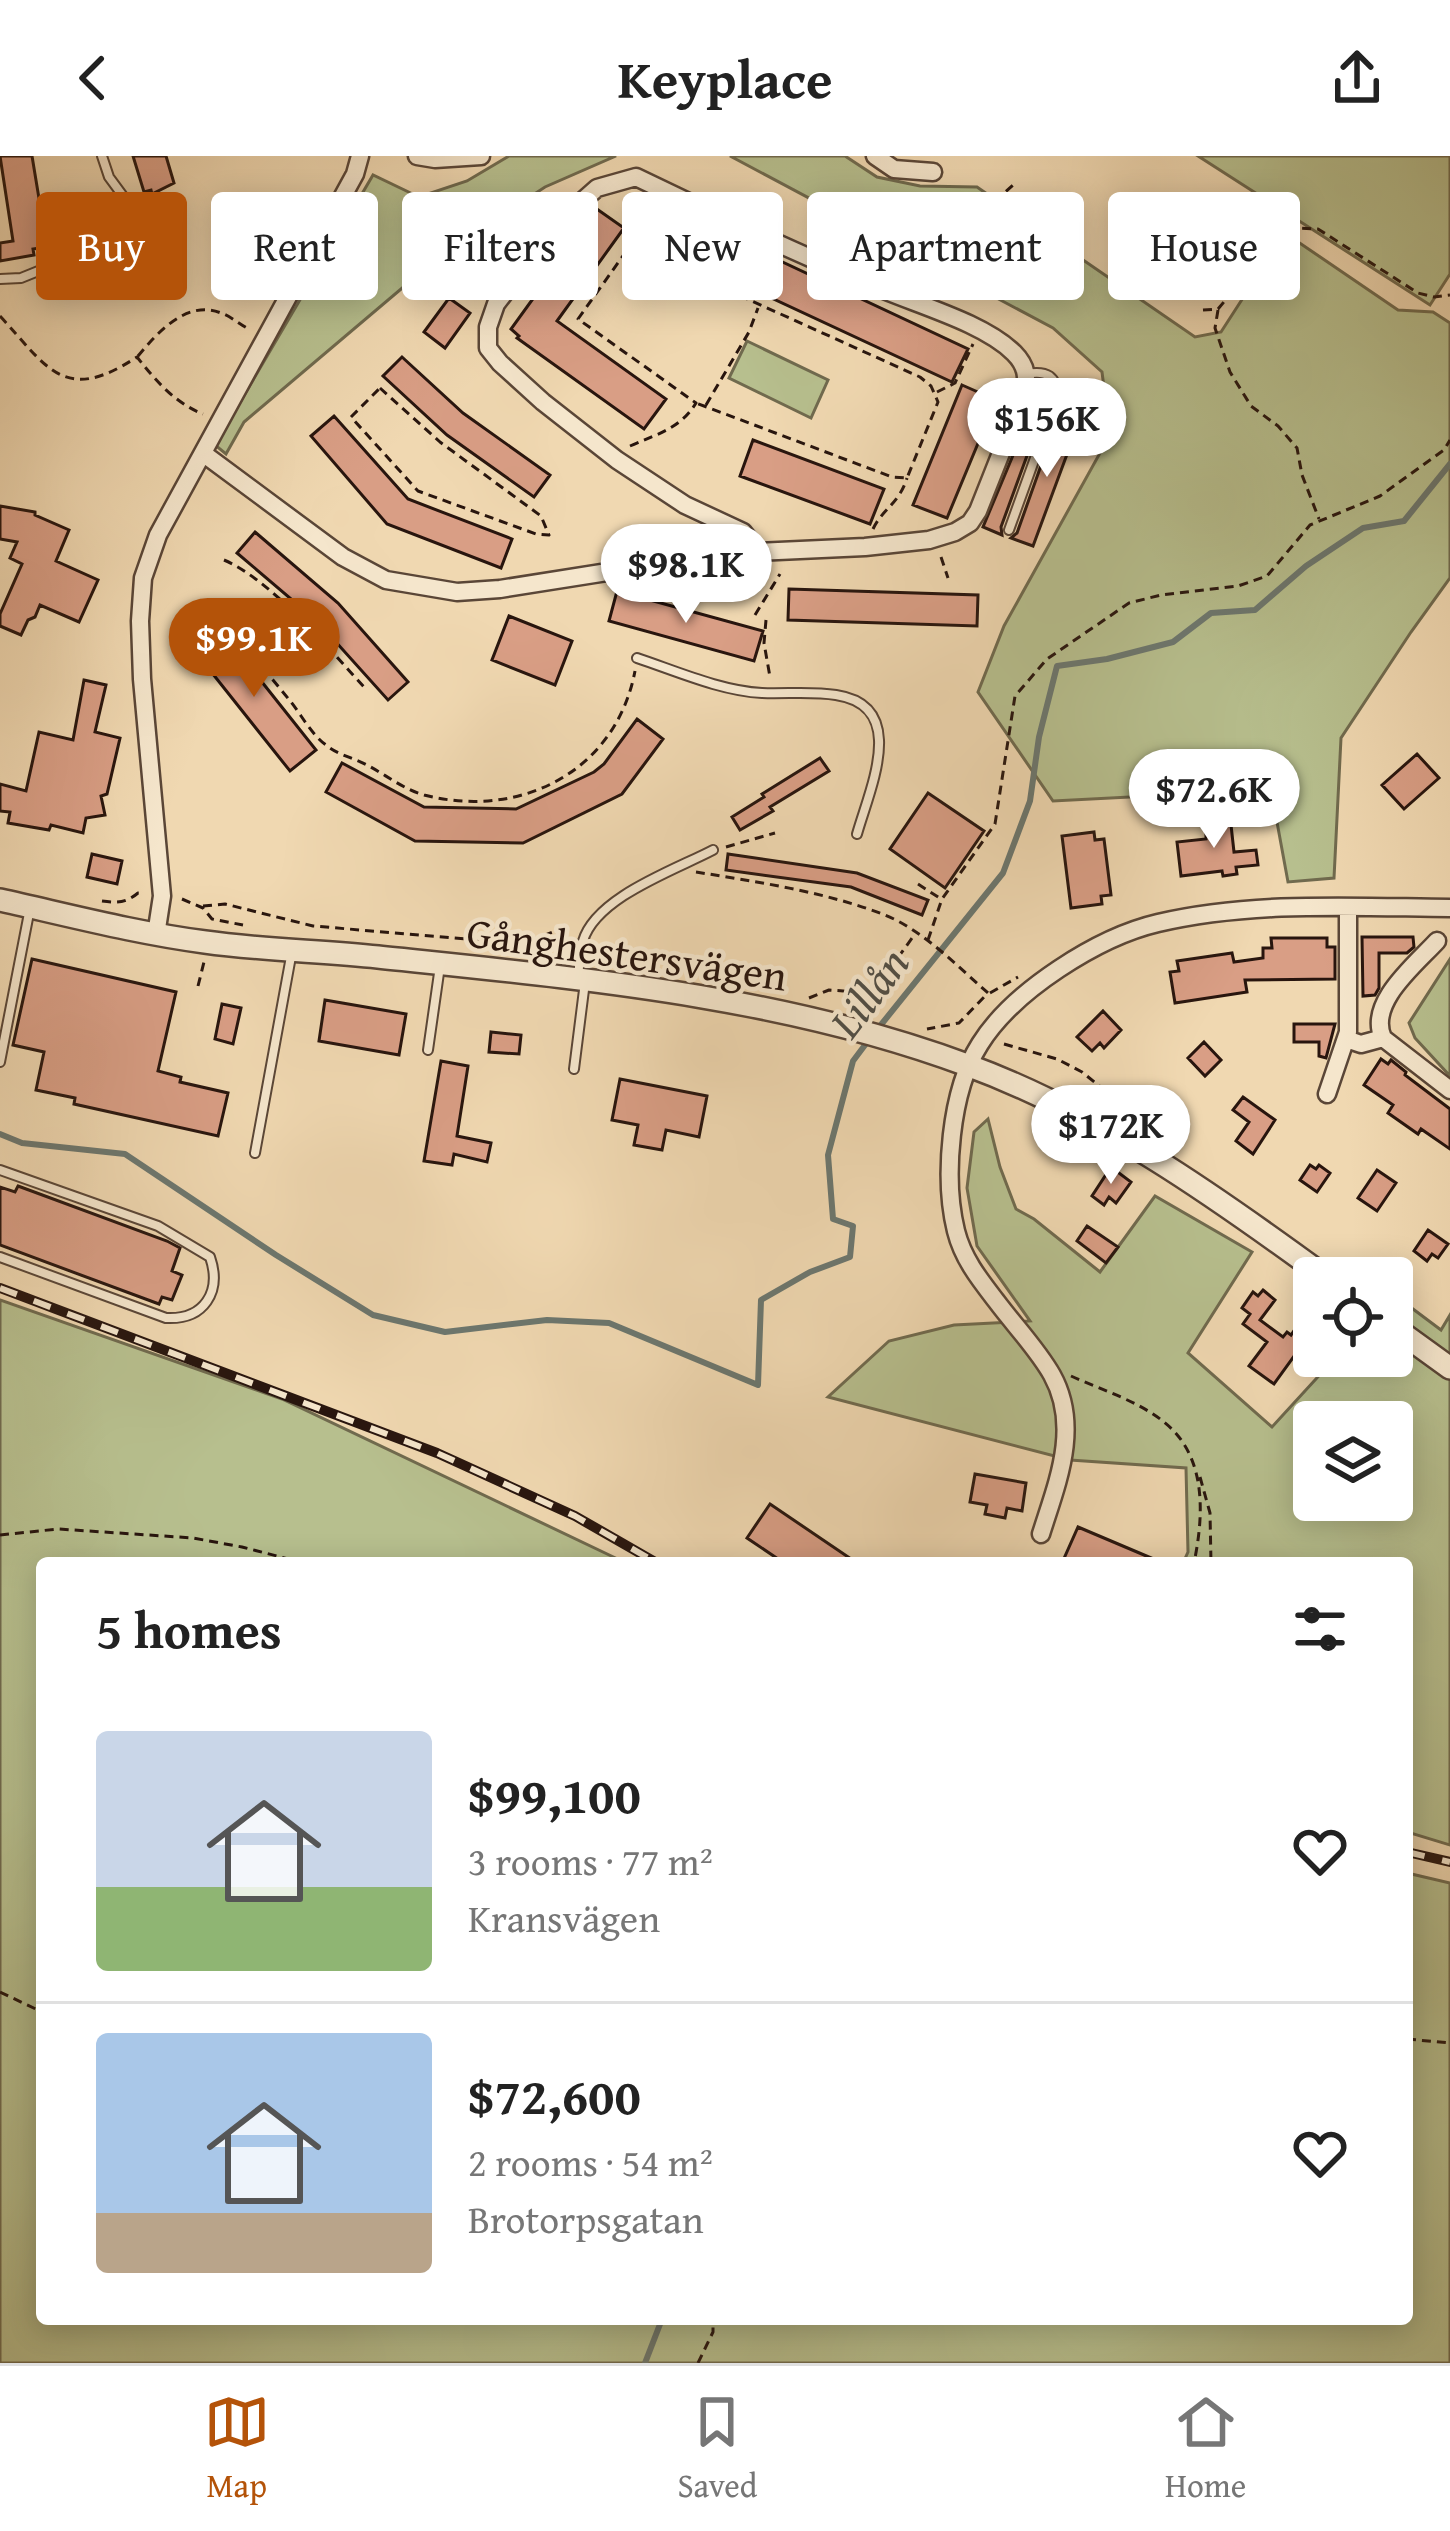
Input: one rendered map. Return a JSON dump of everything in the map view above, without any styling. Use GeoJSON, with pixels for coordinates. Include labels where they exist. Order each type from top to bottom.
{"type":"FeatureCollection","features":[{"type":"Feature","properties":{"kind":"street"},"geometry":{"type":"LineString","coordinates":[[156,934],[162,896],[142,679],[143,578],[158,535],[356,173],[360,156]]}},
{"type":"Feature","properties":{"kind":"street"},"geometry":{"type":"LineString","coordinates":[[417,156],[481,156]]}},
{"type":"Feature","properties":{"kind":"street"},"geometry":{"type":"LineString","coordinates":[[874,156],[933,172]]}},
{"type":"Feature","properties":{"kind":"street"},"geometry":{"type":"LineString","coordinates":[[759,552],[743,532],[685,505],[543,403],[488,348],[488,327],[496,304],[562,219],[597,188],[636,177],[807,255]]}},
{"type":"Feature","properties":{"kind":"street"},"geometry":{"type":"LineString","coordinates":[[204,454],[343,557],[386,580],[416,586],[475,592],[759,552],[935,538],[962,528],[978,512],[1024,395],[1026,374],[1016,354],[995,337],[911,300]]}},
{"type":"Feature","properties":{"kind":"street","name":"Gånghestersvägen"},"geometry":{"type":"LineString","coordinates":[[0,900],[207,943],[581,980],[733,1001],[894,1041],[970,1066],[1044,1099],[1138,1150],[1298,1257]]}},
{"type":"Feature","properties":{"kind":"street"},"geometry":{"type":"LineString","coordinates":[[1041,1534],[1064,1462],[1064,1408],[1052,1376],[970,1268],[956,1231],[950,1168],[958,1106],[970,1066],[986,1036],[1044,979],[1127,932],[1192,916],[1296,906],[1450,908]]}},
{"type":"Feature","properties":{"kind":"street"},"geometry":{"type":"LineString","coordinates":[[1327,1094],[1346,1039],[1348,907]]}},
{"type":"Feature","properties":{"kind":"street"},"geometry":{"type":"LineString","coordinates":[[1437,940],[1386,998],[1378,1016],[1379,1030],[1450,1090]]}},
{"type":"Feature","properties":{"kind":"street"},"geometry":{"type":"LineString","coordinates":[[1346,1039],[1361,1044],[1383,1038]]}},
{"type":"Feature","properties":{"kind":"street"},"geometry":{"type":"LineString","coordinates":[[1413,1342],[1450,1369]]}},
{"type":"Feature","properties":{"kind":"lane"},"geometry":{"type":"LineString","coordinates":[[0,279],[21,278],[105,244],[120,230],[126,210],[123,196],[101,156]]}},
{"type":"Feature","properties":{"kind":"lane"},"geometry":{"type":"LineString","coordinates":[[1009,530],[1057,397],[1049,374],[1026,374]]}},
{"type":"Feature","properties":{"kind":"lane"},"geometry":{"type":"LineString","coordinates":[[637,658],[739,689],[851,698],[866,705],[879,728],[879,752],[857,834]]}},
{"type":"Feature","properties":{"kind":"lane"},"geometry":{"type":"LineString","coordinates":[[574,1069],[583,940],[594,919],[628,892],[713,850]]}},
{"type":"Feature","properties":{"kind":"lane"},"geometry":{"type":"LineString","coordinates":[[0,1062],[30,907]]}},
{"type":"Feature","properties":{"kind":"lane"},"geometry":{"type":"LineString","coordinates":[[255,1153],[292,950]]}},
{"type":"Feature","properties":{"kind":"lane"},"geometry":{"type":"LineString","coordinates":[[428,1050],[441,965]]}},
{"type":"Feature","properties":{"kind":"lane"},"geometry":{"type":"LineString","coordinates":[[0,1170],[158,1226],[210,1257],[215,1271],[207,1300],[196,1314],[166,1318],[0,1257]]}},
{"type":"Feature","properties":{"kind":"path"},"geometry":{"type":"LineString","coordinates":[[1005,192],[1013,185]]}},
{"type":"Feature","properties":{"kind":"path"},"geometry":{"type":"LineString","coordinates":[[1300,229],[1318,229],[1418,293],[1450,295]]}},
{"type":"Feature","properties":{"kind":"path"},"geometry":{"type":"LineString","coordinates":[[865,547],[877,520],[902,494],[935,414],[936,393],[920,377],[630,246],[578,319],[696,403],[892,477],[907,478]]}},
{"type":"Feature","properties":{"kind":"path"},"geometry":{"type":"LineString","coordinates":[[1227,300],[1214,319],[1230,372],[1251,406],[1297,448],[1320,521]]}},
{"type":"Feature","properties":{"kind":"path"},"geometry":{"type":"LineString","coordinates":[[705,406],[760,305]]}},
{"type":"Feature","properties":{"kind":"path"},"geometry":{"type":"LineString","coordinates":[[0,316],[51,370],[71,380],[93,379],[137,358],[189,312],[216,310],[247,328]]}},
{"type":"Feature","properties":{"kind":"path"},"geometry":{"type":"LineString","coordinates":[[1203,310],[1218,310]]}},
{"type":"Feature","properties":{"kind":"path"},"geometry":{"type":"LineString","coordinates":[[936,393],[956,383],[979,330]]}},
{"type":"Feature","properties":{"kind":"path"},"geometry":{"type":"LineString","coordinates":[[137,358],[185,407],[221,422]]}},
{"type":"Feature","properties":{"kind":"path"},"geometry":{"type":"LineString","coordinates":[[380,388],[440,442],[541,516],[549,535],[418,491],[351,417],[380,388]]}},
{"type":"Feature","properties":{"kind":"path"},"geometry":{"type":"LineString","coordinates":[[617,460],[629,446],[679,424],[696,403]]}},
{"type":"Feature","properties":{"kind":"path"},"geometry":{"type":"LineString","coordinates":[[927,941],[942,899],[995,824],[1015,696],[1048,659],[1130,603],[1238,586],[1268,576],[1310,525],[1380,496],[1444,450],[1450,440]]}},
{"type":"Feature","properties":{"kind":"path"},"geometry":{"type":"LineString","coordinates":[[935,538],[947,578]]}},
{"type":"Feature","properties":{"kind":"path"},"geometry":{"type":"LineString","coordinates":[[224,560],[238,566],[301,620],[364,688]]}},
{"type":"Feature","properties":{"kind":"path"},"geometry":{"type":"LineString","coordinates":[[755,615],[780,574]]}},
{"type":"Feature","properties":{"kind":"path"},"geometry":{"type":"LineString","coordinates":[[221,606],[323,743],[429,796],[502,799],[525,794],[580,767],[617,724],[637,658]]}},
{"type":"Feature","properties":{"kind":"path"},"geometry":{"type":"LineString","coordinates":[[766,620],[770,693]]}},
{"type":"Feature","properties":{"kind":"path"},"geometry":{"type":"LineString","coordinates":[[713,850],[775,833]]}},
{"type":"Feature","properties":{"kind":"path"},"geometry":{"type":"LineString","coordinates":[[677,869],[790,888],[886,916],[916,932],[988,993],[959,1023],[923,1030]]}},
{"type":"Feature","properties":{"kind":"path"},"geometry":{"type":"LineString","coordinates":[[918,884],[942,899]]}},
{"type":"Feature","properties":{"kind":"path"},"geometry":{"type":"LineString","coordinates":[[201,907],[225,904],[313,926],[478,940],[526,942],[561,929],[587,932]]}},
{"type":"Feature","properties":{"kind":"path"},"geometry":{"type":"LineString","coordinates":[[801,1000],[829,990],[859,992],[881,981],[916,932]]}},
{"type":"Feature","properties":{"kind":"path"},"geometry":{"type":"LineString","coordinates":[[1052,1376],[1064,1373],[1143,1408],[1180,1438],[1203,1482],[1210,1513],[1211,1557]]}},
{"type":"Feature","properties":{"kind":"path"},"geometry":{"type":"LineString","coordinates":[[1195,1557],[1201,1502],[1197,1472]]}},
{"type":"Feature","properties":{"kind":"path"},"geometry":{"type":"LineString","coordinates":[[0,1535],[58,1529],[193,1538],[281,1557]]}},
{"type":"Feature","properties":{"kind":"path"},"geometry":{"type":"LineString","coordinates":[[0,1992],[36,2009]]}},
{"type":"Feature","properties":{"kind":"path"},"geometry":{"type":"LineString","coordinates":[[1413,2040],[1450,2043]]}},
{"type":"Feature","properties":{"kind":"path"},"geometry":{"type":"LineString","coordinates":[[698,2363],[712,2325]]}},
{"type":"Feature","properties":{"kind":"green space"},"geometry":{"type":"Polygon","coordinates":[[[509,156],[616,156],[537,192],[434,192],[467,181],[509,156]]]}},
{"type":"Feature","properties":{"kind":"green space"},"geometry":{"type":"Polygon","coordinates":[[[730,156],[845,156],[877,177],[920,186],[977,187],[984,192],[807,192],[807,197],[730,156]]]}},
{"type":"Feature","properties":{"kind":"green space"},"geometry":{"type":"Polygon","coordinates":[[[1198,156],[1450,156],[1450,274],[1430,305],[1300,222],[1300,192],[1254,192],[1198,156]]]}},
{"type":"Feature","properties":{"kind":"green space"},"geometry":{"type":"Polygon","coordinates":[[[373,175],[409,192],[402,192],[402,288],[244,422],[226,454],[215,445],[300,300],[378,300],[378,192],[363,192],[373,175]]]}},
{"type":"Feature","properties":{"kind":"green space"},"geometry":{"type":"Polygon","coordinates":[[[1300,243],[1398,310],[1433,312],[1450,323],[1450,578],[1341,738],[1334,878],[1288,882],[1272,795],[1053,801],[978,692],[1004,626],[1110,435],[1102,372],[1053,328],[1000,300],[1084,300],[1084,261],[1108,277],[1108,300],[1141,300],[1195,337],[1221,332],[1242,300],[1300,300],[1300,243]]]}},
{"type":"Feature","properties":{"kind":"green space"},"geometry":{"type":"Polygon","coordinates":[[[747,341],[828,380],[811,418],[729,378],[747,341]]]}},
{"type":"Feature","properties":{"kind":"green space"},"geometry":{"type":"Polygon","coordinates":[[[1450,959],[1450,1076],[1415,1038],[1409,1023],[1450,959]]]}},
{"type":"Feature","properties":{"kind":"green space"},"geometry":{"type":"Polygon","coordinates":[[[988,1119],[1016,1209],[1100,1272],[1155,1196],[1252,1252],[1188,1353],[1272,1427],[1293,1404],[1293,1521],[1413,1521],[1413,1401],[1296,1401],[1318,1377],[1413,1377],[1413,1309],[1441,1330],[1450,1315],[1450,1845],[1413,1834],[1413,1557],[1186,1557],[1186,1468],[1070,1460],[828,1397],[889,1341],[954,1325],[1030,1321],[977,1246],[967,1188],[974,1132],[988,1119]]]}},
{"type":"Feature","properties":{"kind":"green space"},"geometry":{"type":"Polygon","coordinates":[[[0,1300],[282,1399],[613,1557],[36,1557],[36,2325],[1413,2325],[1413,1874],[1450,1883],[1450,2363],[0,2363],[0,1300]]]}},
{"type":"Feature","properties":{"kind":"building"},"geometry":{"type":"Polygon","coordinates":[[[0,156],[32,156],[38,192],[34,255],[0,261],[0,243],[13,241],[0,156]]]}},
{"type":"Feature","properties":{"kind":"building"},"geometry":{"type":"Polygon","coordinates":[[[133,156],[166,156],[174,183],[144,192],[133,156]]]}},
{"type":"Feature","properties":{"kind":"building"},"geometry":{"type":"Polygon","coordinates":[[[598,210],[622,231],[598,264],[598,210]]]}},
{"type":"Feature","properties":{"kind":"building"},"geometry":{"type":"Polygon","coordinates":[[[783,262],[807,274],[807,300],[863,300],[968,349],[952,382],[776,300],[783,300],[783,262]]]}},
{"type":"Feature","properties":{"kind":"building"},"geometry":{"type":"Polygon","coordinates":[[[448,300],[470,313],[445,348],[424,332],[448,300]]]}},
{"type":"Feature","properties":{"kind":"building"},"geometry":{"type":"Polygon","coordinates":[[[532,300],[572,300],[557,321],[666,399],[644,429],[511,329],[532,300]]]}},
{"type":"Feature","properties":{"kind":"building"},"geometry":{"type":"Polygon","coordinates":[[[402,357],[463,413],[550,475],[534,497],[447,435],[383,376],[402,357]]]}},
{"type":"Feature","properties":{"kind":"building"},"geometry":{"type":"Polygon","coordinates":[[[962,385],[996,400],[947,518],[913,505],[962,385]]]}},
{"type":"Feature","properties":{"kind":"building"},"geometry":{"type":"Polygon","coordinates":[[[1034,405],[1044,409],[1002,535],[983,527],[1034,405]]]}},
{"type":"Feature","properties":{"kind":"building"},"geometry":{"type":"Polygon","coordinates":[[[1059,415],[1079,422],[1033,546],[1011,538],[1017,533],[1059,415]]]}},
{"type":"Feature","properties":{"kind":"building"},"geometry":{"type":"Polygon","coordinates":[[[334,416],[408,499],[512,539],[501,568],[387,524],[311,436],[334,416]]]}},
{"type":"Feature","properties":{"kind":"building"},"geometry":{"type":"Polygon","coordinates":[[[753,440],[884,489],[870,524],[740,476],[753,440]]]}},
{"type":"Feature","properties":{"kind":"building"},"geometry":{"type":"Polygon","coordinates":[[[0,506],[35,512],[69,530],[56,561],[98,580],[79,622],[40,605],[21,635],[0,626],[0,614],[22,564],[10,558],[17,542],[0,539],[0,506]]]}},
{"type":"Feature","properties":{"kind":"building"},"geometry":{"type":"Polygon","coordinates":[[[255,532],[338,603],[408,682],[388,700],[317,621],[237,553],[255,532]]]}},
{"type":"Feature","properties":{"kind":"building"},"geometry":{"type":"Polygon","coordinates":[[[789,589],[978,595],[977,626],[788,620],[789,589]]]}},
{"type":"Feature","properties":{"kind":"building"},"geometry":{"type":"Polygon","coordinates":[[[617,591],[763,631],[754,661],[609,621],[617,591]]]}},
{"type":"Feature","properties":{"kind":"building"},"geometry":{"type":"Polygon","coordinates":[[[509,616],[572,641],[555,685],[492,660],[509,616]]]}},
{"type":"Feature","properties":{"kind":"building"},"geometry":{"type":"Polygon","coordinates":[[[219,628],[316,750],[290,771],[193,649],[219,628]]]}},
{"type":"Feature","properties":{"kind":"building"},"geometry":{"type":"Polygon","coordinates":[[[84,680],[106,685],[95,732],[120,738],[107,794],[101,796],[105,815],[86,818],[83,833],[51,825],[49,830],[8,823],[10,812],[0,811],[0,784],[26,791],[39,732],[73,740],[84,680]]]}},
{"type":"Feature","properties":{"kind":"building"},"geometry":{"type":"Polygon","coordinates":[[[637,719],[663,739],[622,794],[523,843],[415,841],[326,792],[342,763],[424,807],[516,809],[594,772],[637,719]]]}},
{"type":"Feature","properties":{"kind":"building"},"geometry":{"type":"Polygon","coordinates":[[[1417,754],[1439,778],[1404,809],[1382,785],[1417,754]]]}},
{"type":"Feature","properties":{"kind":"building"},"geometry":{"type":"Polygon","coordinates":[[[820,758],[829,771],[740,830],[732,817],[820,758]]]}},
{"type":"Feature","properties":{"kind":"building"},"geometry":{"type":"Polygon","coordinates":[[[928,793],[984,831],[945,888],[890,849],[928,793]]]}},
{"type":"Feature","properties":{"kind":"building"},"geometry":{"type":"Polygon","coordinates":[[[1230,816],[1234,852],[1256,850],[1258,865],[1236,867],[1237,874],[1223,876],[1222,871],[1181,876],[1177,842],[1206,839],[1206,819],[1230,816]]]}},
{"type":"Feature","properties":{"kind":"building"},"geometry":{"type":"Polygon","coordinates":[[[1094,832],[1095,840],[1104,839],[1111,895],[1101,896],[1102,904],[1071,908],[1062,836],[1094,832]]]}},
{"type":"Feature","properties":{"kind":"building"},"geometry":{"type":"Polygon","coordinates":[[[92,854],[122,861],[117,884],[87,877],[92,854]]]}},
{"type":"Feature","properties":{"kind":"building"},"geometry":{"type":"Polygon","coordinates":[[[728,854],[857,873],[928,900],[922,915],[851,887],[726,870],[728,854]]]}},
{"type":"Feature","properties":{"kind":"building"},"geometry":{"type":"Polygon","coordinates":[[[1362,937],[1413,937],[1414,947],[1407,953],[1379,953],[1375,995],[1363,996],[1362,937]]]}},
{"type":"Feature","properties":{"kind":"building"},"geometry":{"type":"Polygon","coordinates":[[[1271,938],[1327,938],[1327,947],[1335,947],[1335,979],[1245,980],[1247,992],[1175,1003],[1170,972],[1179,971],[1177,961],[1232,953],[1234,962],[1263,958],[1263,948],[1272,948],[1271,938]]]}},
{"type":"Feature","properties":{"kind":"building"},"geometry":{"type":"Polygon","coordinates":[[[32,959],[176,992],[158,1071],[181,1077],[180,1082],[228,1093],[218,1136],[74,1104],[75,1098],[36,1090],[44,1052],[13,1045],[32,959]]]}},
{"type":"Feature","properties":{"kind":"building"},"geometry":{"type":"Polygon","coordinates":[[[325,1000],[406,1014],[399,1055],[319,1041],[325,1000]]]}},
{"type":"Feature","properties":{"kind":"building"},"geometry":{"type":"Polygon","coordinates":[[[222,1004],[241,1008],[233,1044],[215,1039],[222,1004]]]}},
{"type":"Feature","properties":{"kind":"building"},"geometry":{"type":"Polygon","coordinates":[[[1103,1011],[1121,1030],[1104,1048],[1100,1043],[1092,1051],[1077,1037],[1103,1011]]]}},
{"type":"Feature","properties":{"kind":"building"},"geometry":{"type":"Polygon","coordinates":[[[1294,1024],[1335,1024],[1326,1058],[1319,1056],[1319,1042],[1294,1042],[1294,1024]]]}},
{"type":"Feature","properties":{"kind":"building"},"geometry":{"type":"Polygon","coordinates":[[[491,1032],[521,1035],[519,1054],[489,1052],[491,1032]]]}},
{"type":"Feature","properties":{"kind":"building"},"geometry":{"type":"Polygon","coordinates":[[[1204,1042],[1221,1060],[1205,1076],[1188,1058],[1204,1042]]]}},
{"type":"Feature","properties":{"kind":"building"},"geometry":{"type":"Polygon","coordinates":[[[1381,1059],[1388,1064],[1391,1060],[1450,1109],[1450,1149],[1388,1113],[1393,1105],[1364,1085],[1381,1059]]]}},
{"type":"Feature","properties":{"kind":"building"},"geometry":{"type":"Polygon","coordinates":[[[441,1061],[468,1066],[457,1136],[491,1143],[487,1162],[454,1154],[452,1165],[424,1161],[441,1061]]]}},
{"type":"Feature","properties":{"kind":"building"},"geometry":{"type":"Polygon","coordinates":[[[620,1079],[707,1096],[699,1137],[666,1130],[662,1150],[634,1145],[638,1125],[612,1120],[620,1079]]]}},
{"type":"Feature","properties":{"kind":"building"},"geometry":{"type":"Polygon","coordinates":[[[1243,1097],[1275,1120],[1253,1154],[1236,1141],[1249,1122],[1233,1110],[1243,1097]]]}},
{"type":"Feature","properties":{"kind":"building"},"geometry":{"type":"Polygon","coordinates":[[[1310,1165],[1330,1173],[1317,1192],[1300,1180],[1310,1165]]]}},
{"type":"Feature","properties":{"kind":"building"},"geometry":{"type":"Polygon","coordinates":[[[1111,1167],[1131,1182],[1116,1203],[1109,1197],[1104,1205],[1092,1196],[1111,1167]]]}},
{"type":"Feature","properties":{"kind":"building"},"geometry":{"type":"Polygon","coordinates":[[[1377,1170],[1396,1183],[1377,1211],[1358,1198],[1377,1170]]]}},
{"type":"Feature","properties":{"kind":"building"},"geometry":{"type":"Polygon","coordinates":[[[18,1186],[180,1248],[172,1271],[182,1275],[172,1300],[162,1297],[159,1304],[0,1245],[0,1187],[15,1192],[18,1186]]]}},
{"type":"Feature","properties":{"kind":"building"},"geometry":{"type":"Polygon","coordinates":[[[1087,1226],[1118,1247],[1106,1263],[1077,1241],[1087,1226]]]}},
{"type":"Feature","properties":{"kind":"building"},"geometry":{"type":"Polygon","coordinates":[[[1428,1230],[1448,1244],[1438,1258],[1432,1254],[1427,1261],[1414,1251],[1428,1230]]]}},
{"type":"Feature","properties":{"kind":"building"},"geometry":{"type":"Polygon","coordinates":[[[1263,1290],[1275,1300],[1260,1320],[1283,1337],[1293,1332],[1293,1358],[1274,1384],[1249,1366],[1267,1342],[1243,1324],[1250,1314],[1242,1308],[1253,1292],[1258,1296],[1263,1290]]]}},
{"type":"Feature","properties":{"kind":"building"},"geometry":{"type":"Polygon","coordinates":[[[975,1474],[1026,1483],[1022,1511],[1007,1508],[1005,1518],[985,1514],[987,1505],[970,1502],[975,1474]]]}},
{"type":"Feature","properties":{"kind":"building"},"geometry":{"type":"Polygon","coordinates":[[[770,1504],[848,1557],[775,1557],[747,1538],[770,1504]]]}},
{"type":"Feature","properties":{"kind":"building"},"geometry":{"type":"Polygon","coordinates":[[[1078,1527],[1149,1557],[1065,1557],[1078,1527]]]}},
{"type":"Feature","properties":{"kind":"waterway","name":"Lillån"},"geometry":{"type":"LineString","coordinates":[[876,1031],[1003,873],[1030,801],[1039,737],[1057,666],[1173,642],[1211,613],[1255,610],[1306,566],[1363,528],[1404,521],[1450,464]]}},
{"type":"Feature","properties":{"kind":"waterway","name":"Lillån"},"geometry":{"type":"LineString","coordinates":[[0,1134],[22,1143],[125,1154],[373,1315],[445,1332],[547,1320],[609,1323],[758,1385],[761,1300],[810,1272],[850,1257],[853,1226],[833,1219],[828,1155],[853,1061],[868,1041]]}},
{"type":"Feature","properties":{"kind":"waterway"},"geometry":{"type":"LineString","coordinates":[[645,2363],[660,2325]]}},
{"type":"Feature","properties":{"kind":"railway"},"geometry":{"type":"LineString","coordinates":[[0,1288],[437,1453],[575,1516],[647,1557]]}},
{"type":"Feature","properties":{"kind":"railway"},"geometry":{"type":"LineString","coordinates":[[1413,1853],[1450,1862]]}}]}
